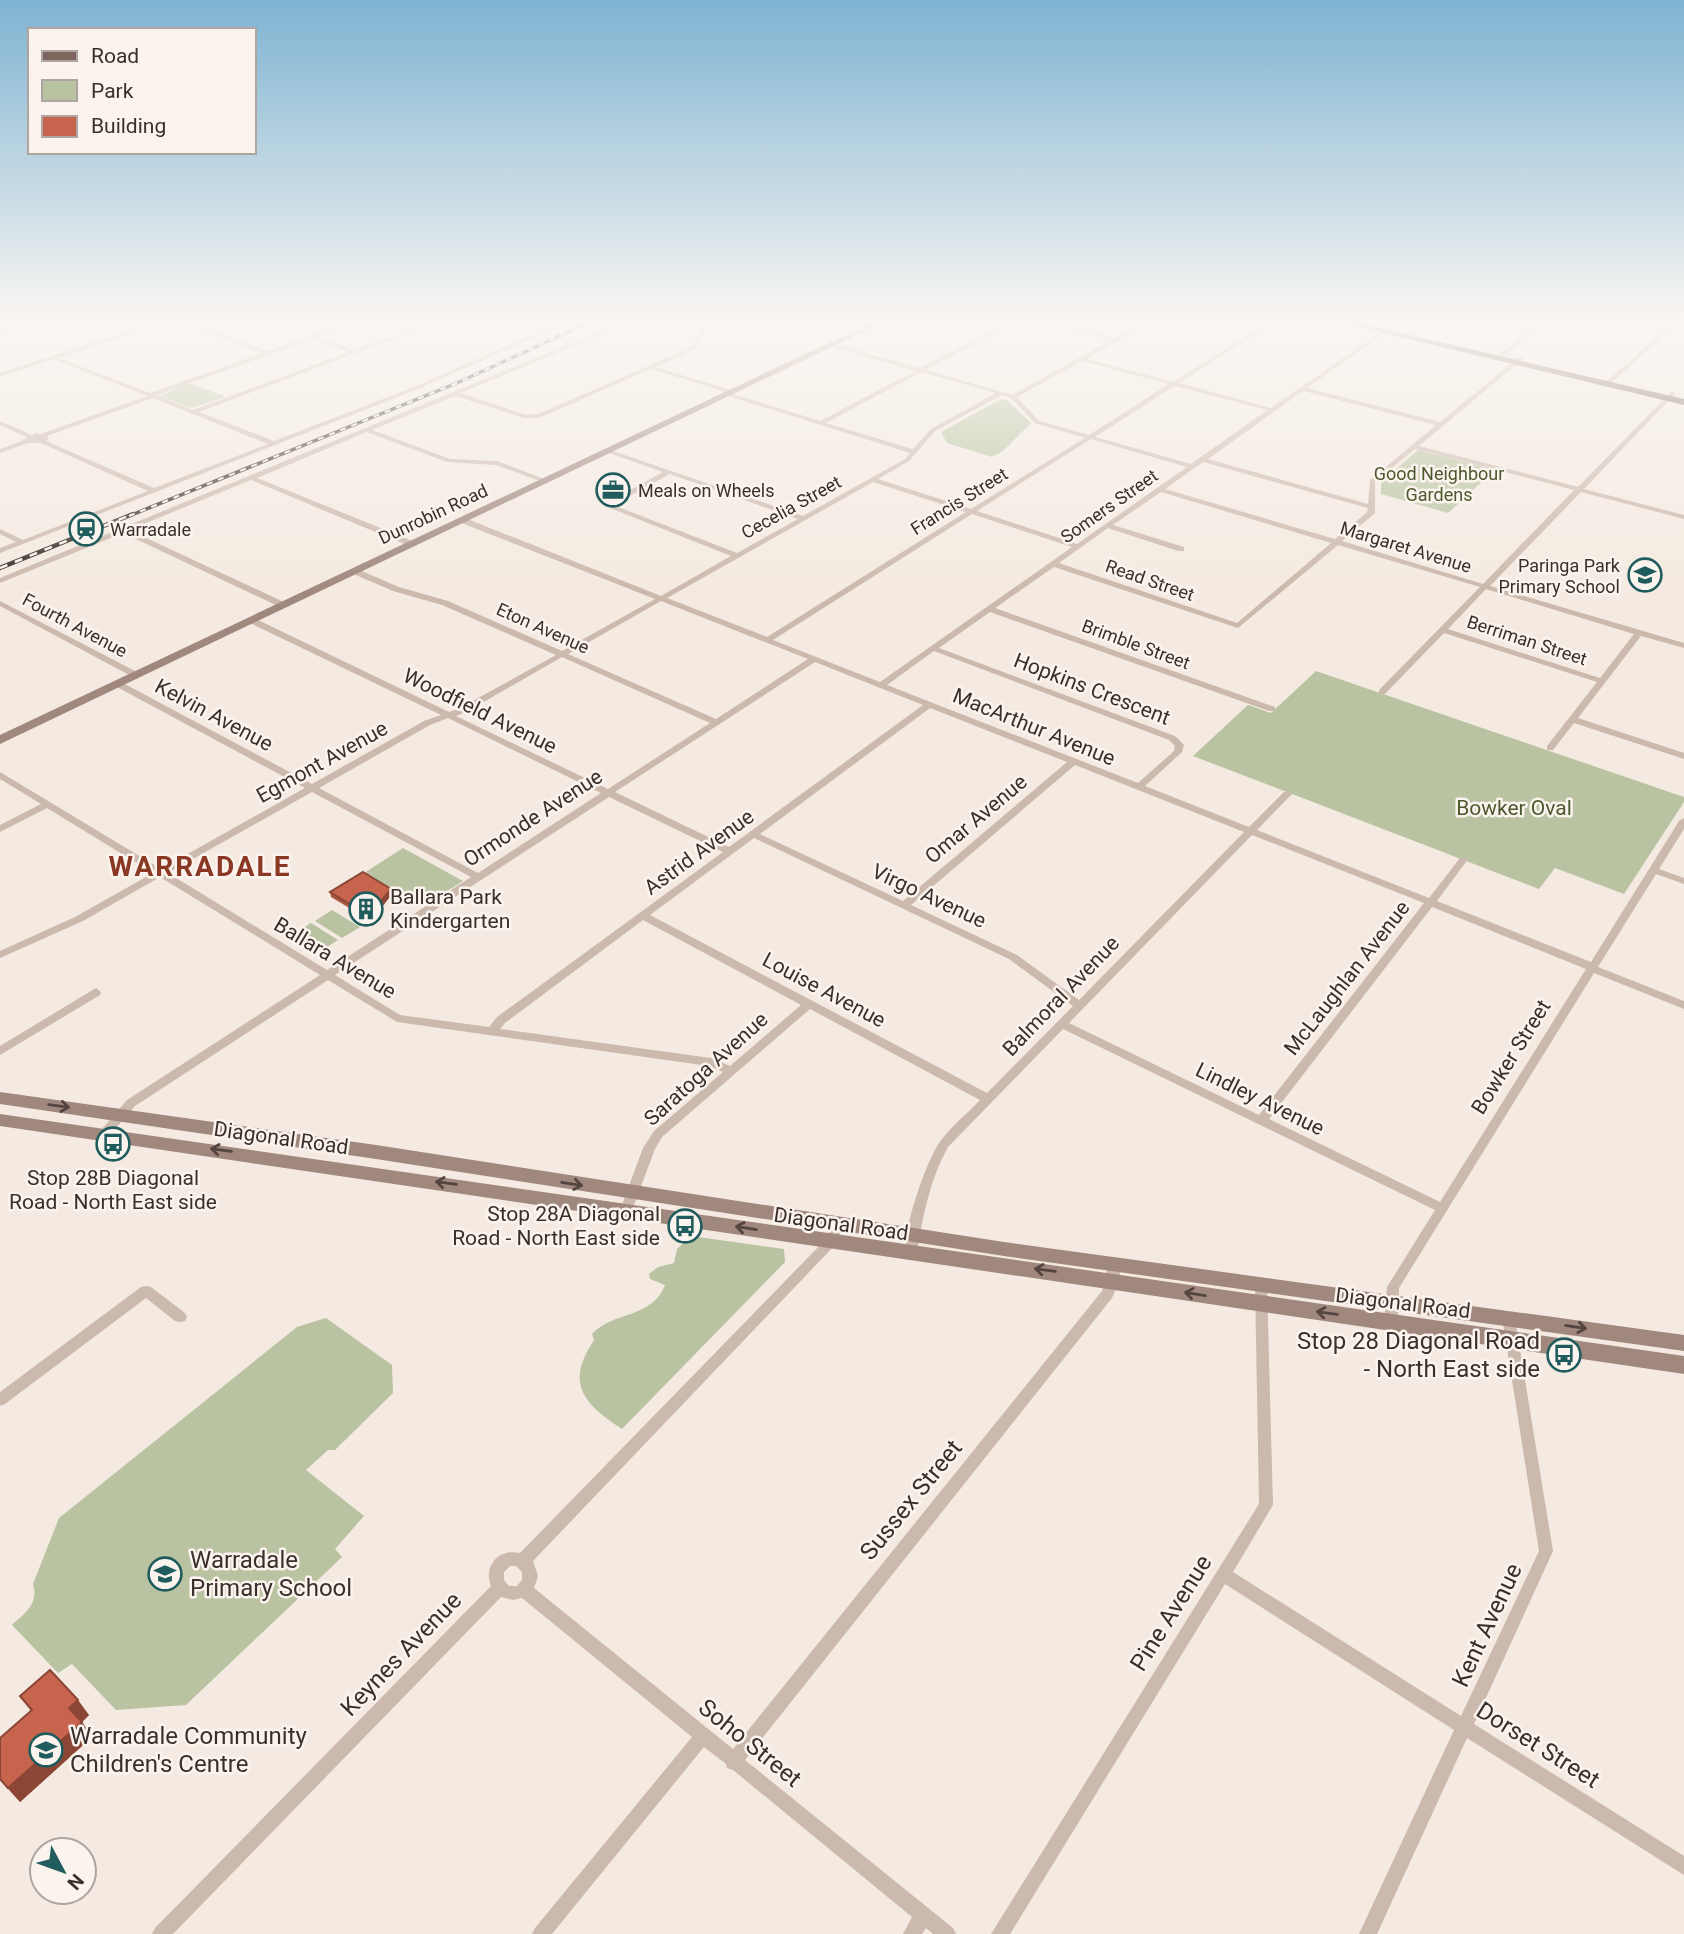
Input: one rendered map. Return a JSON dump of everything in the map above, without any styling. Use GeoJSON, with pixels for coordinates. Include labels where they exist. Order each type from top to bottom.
{"type":"FeatureCollection","features":[{"type":"Feature","properties":{"kind":"main road","name":"Dunrobin Road"},"geometry":{"type":"LineString","coordinates":[[0,740],[692,411]]}},
{"type":"Feature","properties":{"kind":"main road","name":"Diagonal Road"},"geometry":{"type":"LineString","coordinates":[[0,1098],[376,1152],[629,1202]]}},
{"type":"Feature","properties":{"kind":"main road","name":"Diagonal Road"},"geometry":{"type":"LineString","coordinates":[[0,1119],[364,1171],[629,1202],[1113,1272],[1261,1284],[1391,1311],[1513,1341],[1684,1365]]}},
{"type":"Feature","properties":{"kind":"main road"},"geometry":{"type":"LineString","coordinates":[[364,1171],[376,1152]]}},
{"type":"Feature","properties":{"kind":"main road","name":"Diagonal Road"},"geometry":{"type":"LineString","coordinates":[[1113,1272],[1262,1305],[1509,1317],[1684,1343]]}},
{"type":"Feature","properties":{"kind":"street"},"geometry":{"type":"LineString","coordinates":[[0,452],[28,439],[43,438],[112,411]]}},
{"type":"Feature","properties":{"kind":"street"},"geometry":{"type":"LineString","coordinates":[[0,551],[357,411]]}},
{"type":"Feature","properties":{"kind":"street"},"geometry":{"type":"LineString","coordinates":[[0,581],[414,411]]}},
{"type":"Feature","properties":{"kind":"street"},"geometry":{"type":"LineString","coordinates":[[514,411],[533,417],[547,411]]}},
{"type":"Feature","properties":{"kind":"street"},"geometry":{"type":"LineString","coordinates":[[785,411],[914,452]]}},
{"type":"Feature","properties":{"kind":"street"},"geometry":{"type":"LineString","coordinates":[[820,423],[842,411]]}},
{"type":"Feature","properties":{"kind":"street","name":"Cecelia Street"},"geometry":{"type":"LineString","coordinates":[[660,598],[907,460],[933,430],[968,411]]}},
{"type":"Feature","properties":{"kind":"street"},"geometry":{"type":"LineString","coordinates":[[1027,411],[1037,422],[1192,466]]}},
{"type":"Feature","properties":{"kind":"street","name":"Francis Street"},"geometry":{"type":"LineString","coordinates":[[768,640],[1130,411]]}},
{"type":"Feature","properties":{"kind":"street","name":"Somers Street"},"geometry":{"type":"LineString","coordinates":[[881,685],[1270,411]]}},
{"type":"Feature","properties":{"kind":"street"},"geometry":{"type":"LineString","coordinates":[[1390,411],[1440,424]]}},
{"type":"Feature","properties":{"kind":"street"},"geometry":{"type":"LineString","coordinates":[[1336,542],[1371,513],[1372,481],[1456,411]]}},
{"type":"Feature","properties":{"kind":"street"},"geometry":{"type":"LineString","coordinates":[[1382,692],[1659,411]]}},
{"type":"Feature","properties":{"kind":"street"},"geometry":{"type":"LineString","coordinates":[[193,412],[275,444]]}},
{"type":"Feature","properties":{"kind":"street"},"geometry":{"type":"LineString","coordinates":[[0,424],[28,439]]}},
{"type":"Feature","properties":{"kind":"street"},"geometry":{"type":"LineString","coordinates":[[367,430],[449,461],[497,463],[545,481]]}},
{"type":"Feature","properties":{"kind":"street"},"geometry":{"type":"LineString","coordinates":[[43,438],[152,490]]}},
{"type":"Feature","properties":{"kind":"street"},"geometry":{"type":"LineString","coordinates":[[1413,446],[1684,517]]}},
{"type":"Feature","properties":{"kind":"street"},"geometry":{"type":"LineString","coordinates":[[608,451],[803,518]]}},
{"type":"Feature","properties":{"kind":"street"},"geometry":{"type":"LineString","coordinates":[[1202,459],[1371,507]]}},
{"type":"Feature","properties":{"kind":"street"},"geometry":{"type":"LineString","coordinates":[[669,472],[607,505],[736,555]]}},
{"type":"Feature","properties":{"kind":"street"},"geometry":{"type":"LineString","coordinates":[[252,478],[412,544]]}},
{"type":"Feature","properties":{"kind":"street"},"geometry":{"type":"LineString","coordinates":[[872,480],[1078,547]]}},
{"type":"Feature","properties":{"kind":"street","name":"Margaret Avenue"},"geometry":{"type":"LineString","coordinates":[[1159,489],[1684,646]]}},
{"type":"Feature","properties":{"kind":"street","name":"MacArthur Avenue"},"geometry":{"type":"LineString","coordinates":[[463,520],[1684,1005]]}},
{"type":"Feature","properties":{"kind":"street"},"geometry":{"type":"LineString","coordinates":[[1108,526],[1181,549]]}},
{"type":"Feature","properties":{"kind":"street"},"geometry":{"type":"LineString","coordinates":[[122,530],[283,605]]}},
{"type":"Feature","properties":{"kind":"street"},"geometry":{"type":"LineString","coordinates":[[0,531],[22,542]]}},
{"type":"Feature","properties":{"kind":"street","name":"Read Street"},"geometry":{"type":"LineString","coordinates":[[1053,564],[1238,626],[1336,542]]}},
{"type":"Feature","properties":{"kind":"street","name":"Eton Avenue"},"geometry":{"type":"LineString","coordinates":[[354,571],[396,589],[445,603],[716,722]]}},
{"type":"Feature","properties":{"kind":"street","name":"Egmont Avenue"},"geometry":{"type":"LineString","coordinates":[[0,955],[66,925],[427,723],[448,715],[660,598]]}},
{"type":"Feature","properties":{"kind":"street","name":"Fourth Avenue"},"geometry":{"type":"LineString","coordinates":[[0,603],[136,675]]}},
{"type":"Feature","properties":{"kind":"street","name":"Brimble Street"},"geometry":{"type":"LineString","coordinates":[[990,609],[1272,709]]}},
{"type":"Feature","properties":{"kind":"street","name":"Woodfield Avenue"},"geometry":{"type":"LineString","coordinates":[[251,620],[731,852]]}},
{"type":"Feature","properties":{"kind":"street","name":"Berriman Street"},"geometry":{"type":"LineString","coordinates":[[1443,630],[1602,681]]}},
{"type":"Feature","properties":{"kind":"street"},"geometry":{"type":"LineString","coordinates":[[1550,748],[1639,633]]}},
{"type":"Feature","properties":{"kind":"street","name":"Hopkins Crescent"},"geometry":{"type":"LineString","coordinates":[[933,648],[1172,738],[1180,745],[1178,752],[1139,787]]}},
{"type":"Feature","properties":{"kind":"street","name":"Ormonde Avenue"},"geometry":{"type":"LineString","coordinates":[[104,1133],[119,1114],[814,659]]}},
{"type":"Feature","properties":{"kind":"street","name":"Kelvin Avenue"},"geometry":{"type":"LineString","coordinates":[[118,684],[478,877]]}},
{"type":"Feature","properties":{"kind":"street","name":"Astrid Avenue"},"geometry":{"type":"LineString","coordinates":[[492,1031],[500,1020],[930,705]]}},
{"type":"Feature","properties":{"kind":"street"},"geometry":{"type":"LineString","coordinates":[[1573,719],[1684,756]]}},
{"type":"Feature","properties":{"kind":"street","name":"Omar Avenue"},"geometry":{"type":"LineString","coordinates":[[904,906],[1074,761]]}},
{"type":"Feature","properties":{"kind":"street","name":"Ballara Avenue"},"geometry":{"type":"LineString","coordinates":[[0,775],[397,1018],[711,1062],[730,1071]]}},
{"type":"Feature","properties":{"kind":"street","name":"Balmoral Avenue"},"geometry":{"type":"LineString","coordinates":[[912,1244],[934,1160],[944,1144],[1287,794]]}},
{"type":"Feature","properties":{"kind":"street"},"geometry":{"type":"LineString","coordinates":[[0,829],[48,804]]}},
{"type":"Feature","properties":{"kind":"street","name":"Bowker Street"},"geometry":{"type":"LineString","coordinates":[[1391,1311],[1393,1287],[1684,821]]}},
{"type":"Feature","properties":{"kind":"street","name":"Virgo Avenue"},"geometry":{"type":"LineString","coordinates":[[755,835],[1013,957],[1078,1005]]}},
{"type":"Feature","properties":{"kind":"street","name":"McLaughlan Avenue"},"geometry":{"type":"LineString","coordinates":[[1261,1121],[1463,860]]}},
{"type":"Feature","properties":{"kind":"street"},"geometry":{"type":"LineString","coordinates":[[1653,870],[1684,881]]}},
{"type":"Feature","properties":{"kind":"street","name":"Louise Avenue"},"geometry":{"type":"LineString","coordinates":[[643,916],[988,1099]]}},
{"type":"Feature","properties":{"kind":"street"},"geometry":{"type":"LineString","coordinates":[[0,1051],[96,992]]}},
{"type":"Feature","properties":{"kind":"street","name":"Saratoga Avenue"},"geometry":{"type":"LineString","coordinates":[[629,1202],[649,1149],[658,1134],[809,1004]]}},
{"type":"Feature","properties":{"kind":"street","name":"Lindley Avenue"},"geometry":{"type":"LineString","coordinates":[[1061,1024],[1442,1208]]}},
{"type":"Feature","properties":{"kind":"street"},"geometry":{"type":"LineString","coordinates":[[523,1561],[835,1233]]}},
{"type":"Feature","properties":{"kind":"street","name":"Sussex Street"},"geometry":{"type":"LineString","coordinates":[[733,1762],[1107,1294],[1113,1272]]}},
{"type":"Feature","properties":{"kind":"street","name":"Pine Avenue"},"geometry":{"type":"LineString","coordinates":[[1000,1934],[1266,1506],[1261,1284]]}},
{"type":"Feature","properties":{"kind":"street"},"geometry":{"type":"LineString","coordinates":[[0,1400],[146,1291],[180,1317]]}},
{"type":"Feature","properties":{"kind":"street","name":"Kent Avenue"},"geometry":{"type":"LineString","coordinates":[[1368,1934],[1546,1551],[1509,1317]]}},
{"type":"Feature","properties":{"kind":"street"},"geometry":{"type":"LineString","coordinates":[[511,1560],[523,1561],[531,1573],[523,1589],[510,1593],[499,1589],[495,1579],[500,1566],[511,1560]]}},
{"type":"Feature","properties":{"kind":"street","name":"Dorset Street"},"geometry":{"type":"LineString","coordinates":[[1224,1575],[1684,1866]]}},
{"type":"Feature","properties":{"kind":"street","name":"Keynes Avenue"},"geometry":{"type":"LineString","coordinates":[[161,1934],[499,1589]]}},
{"type":"Feature","properties":{"kind":"street","name":"Soho Street"},"geometry":{"type":"LineString","coordinates":[[523,1589],[947,1934]]}},
{"type":"Feature","properties":{"kind":"street"},"geometry":{"type":"LineString","coordinates":[[541,1934],[703,1737]]}},
{"type":"Feature","properties":{"kind":"street"},"geometry":{"type":"LineString","coordinates":[[912,1934],[924,1915]]}},
{"type":"Feature","properties":{"kind":"green space"},"geometry":{"type":"Polygon","coordinates":[[[979,411],[1019,411],[1031,423],[1003,451],[992,457],[947,443],[941,432],[979,411]]]}},
{"type":"Feature","properties":{"kind":"green space","name":"Good Neighbour Gardens"},"geometry":{"type":"Polygon","coordinates":[[[1418,450],[1495,470],[1448,513],[1381,494],[1381,482],[1418,450]]]}},
{"type":"Feature","properties":{"kind":"green space","name":"Bowker Oval"},"geometry":{"type":"Polygon","coordinates":[[[1316,671],[1684,797],[1684,802],[1624,894],[1555,868],[1539,889],[1193,756],[1248,705],[1271,713],[1316,671]]]}},
{"type":"Feature","properties":{"kind":"green space"},"geometry":{"type":"Polygon","coordinates":[[[403,848],[463,881],[423,906],[364,873],[403,848]]]}},
{"type":"Feature","properties":{"kind":"green space"},"geometry":{"type":"Polygon","coordinates":[[[332,910],[360,927],[342,938],[315,921],[332,910]]]}},
{"type":"Feature","properties":{"kind":"green space"},"geometry":{"type":"Polygon","coordinates":[[[311,923],[338,940],[322,950],[295,933],[311,923]]]}},
{"type":"Feature","properties":{"kind":"green space"},"geometry":{"type":"Polygon","coordinates":[[[691,1236],[784,1249],[785,1262],[622,1429],[598,1411],[583,1392],[581,1369],[594,1340],[592,1334],[610,1321],[651,1304],[665,1285],[650,1279],[649,1274],[658,1267],[674,1263],[677,1249],[691,1236]]]}},
{"type":"Feature","properties":{"kind":"green space"},"geometry":{"type":"Polygon","coordinates":[[[326,1318],[392,1365],[393,1393],[335,1450],[328,1450],[306,1470],[364,1516],[335,1549],[342,1557],[186,1705],[116,1710],[72,1664],[58,1673],[12,1625],[32,1603],[33,1584],[59,1518],[297,1327],[326,1318]]]}},
{"type":"Feature","properties":{"kind":"building","name":"Ballara Park Kindergarten"},"geometry":{"type":"Polygon","coordinates":[[[363,872],[391,889],[369,916],[330,892],[363,872]]]}},
{"type":"Feature","properties":{"kind":"building","name":"Warradale Community Children's Centre"},"geometry":{"type":"Polygon","coordinates":[[[50,1670],[78,1700],[69,1708],[82,1722],[8,1788],[0,1779],[0,1738],[32,1710],[20,1696],[50,1670]]]}},
{"type":"Feature","properties":{"kind":"railway"},"geometry":{"type":"LineString","coordinates":[[129,516],[387,411]]}},
{"type":"Feature","properties":{"kind":"railway"},"geometry":{"type":"LineString","coordinates":[[0,568],[133,514]]}},
{"type":"Feature","properties":{"kind":"place","name":"Meals on Wheels"},"geometry":{"type":"Point","coordinates":[613,490]}},
{"type":"Feature","properties":{"kind":"place","name":"Warradale"},"geometry":{"type":"Point","coordinates":[86,529]}},
{"type":"Feature","properties":{"kind":"place","name":"Paringa Park Primary School"},"geometry":{"type":"Point","coordinates":[1645,575]}},
{"type":"Feature","properties":{"kind":"place","name":"Ballara Park Kindergarten"},"geometry":{"type":"Point","coordinates":[366,909]}},
{"type":"Feature","properties":{"kind":"place","name":"Stop 28B Diagonal Road - North East side"},"geometry":{"type":"Point","coordinates":[113,1144]}},
{"type":"Feature","properties":{"kind":"place","name":"Stop 28A Diagonal Road - North East side"},"geometry":{"type":"Point","coordinates":[685,1226]}},
{"type":"Feature","properties":{"kind":"place","name":"Stop 28 Diagonal Road - North East side"},"geometry":{"type":"Point","coordinates":[1564,1355]}},
{"type":"Feature","properties":{"kind":"place","name":"Warradale Primary School"},"geometry":{"type":"Point","coordinates":[165,1574]}},
{"type":"Feature","properties":{"kind":"place","name":"Warradale Community Children's Centre"},"geometry":{"type":"Point","coordinates":[46,1750]}},
{"type":"Feature","properties":{"kind":"district","name":"WARRADALE"},"geometry":{"type":"Point","coordinates":[200,866]}}]}
